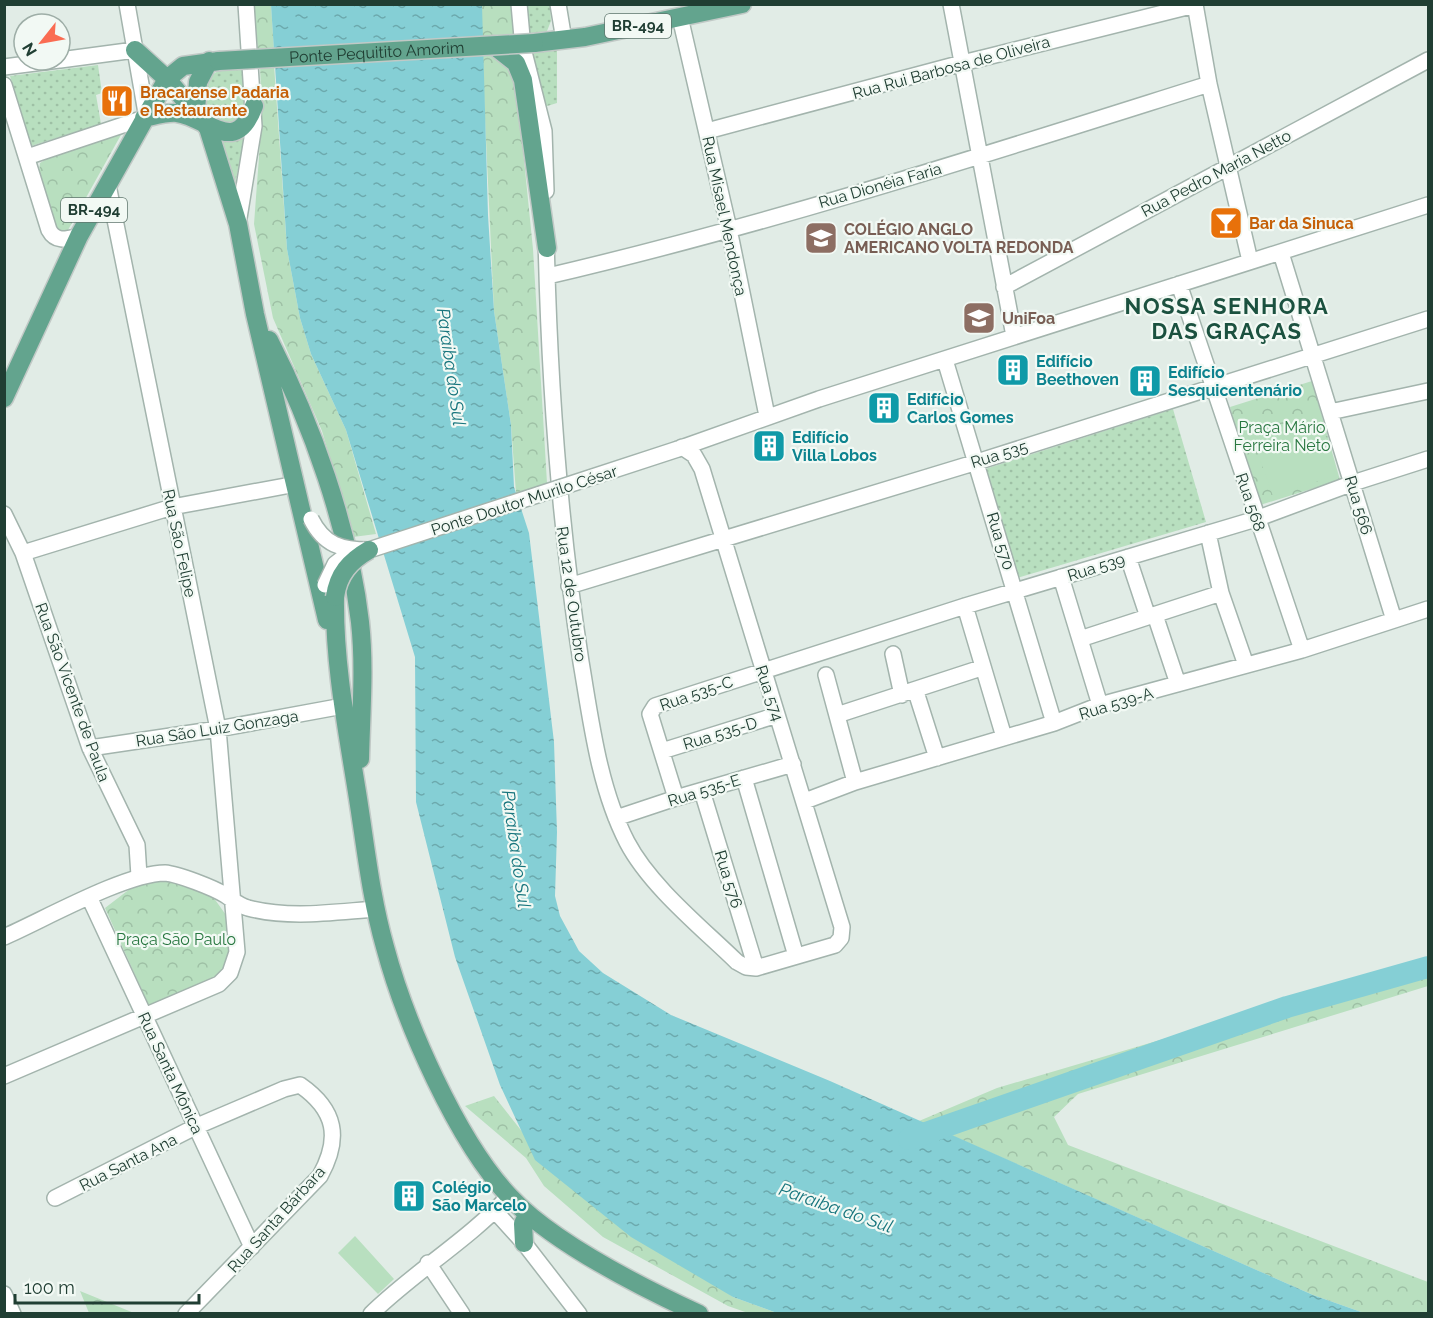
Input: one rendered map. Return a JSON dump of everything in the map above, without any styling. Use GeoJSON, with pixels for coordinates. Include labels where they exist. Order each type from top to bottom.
{"type":"FeatureCollection","features":[{"type":"Feature","properties":{"kind":"main road","name":"BR-494"},"geometry":{"type":"LineString","coordinates":[[564,40],[742,4]]}},
{"type":"Feature","properties":{"kind":"main road","name":"Ponte Pequitito Amorim"},"geometry":{"type":"LineString","coordinates":[[214,61],[564,40]]}},
{"type":"Feature","properties":{"kind":"main road"},"geometry":{"type":"LineString","coordinates":[[493,45],[511,58],[521,74],[547,248]]}},
{"type":"Feature","properties":{"kind":"main road"},"geometry":{"type":"LineString","coordinates":[[135,50],[167,79],[208,128],[238,224],[255,314],[297,490],[328,595],[343,706],[376,909],[385,948],[405,1005],[444,1098],[489,1171],[528,1215],[589,1255],[699,1314]]}},
{"type":"Feature","properties":{"kind":"main road"},"geometry":{"type":"LineString","coordinates":[[196,111],[198,82],[214,61]]}},
{"type":"Feature","properties":{"kind":"main road","name":"BR-494"},"geometry":{"type":"LineString","coordinates":[[4,398],[79,236],[167,79],[183,66],[214,61]]}},
{"type":"Feature","properties":{"kind":"main road"},"geometry":{"type":"LineString","coordinates":[[145,115],[177,113],[208,128],[224,132],[236,130],[248,120],[254,106]]}},
{"type":"Feature","properties":{"kind":"main road"},"geometry":{"type":"LineString","coordinates":[[255,314],[291,387],[316,451],[341,532],[353,584],[361,643],[360,758],[366,842]]}},
{"type":"Feature","properties":{"kind":"main road"},"geometry":{"type":"LineString","coordinates":[[328,595],[361,550]]}},
{"type":"Feature","properties":{"kind":"main road"},"geometry":{"type":"LineString","coordinates":[[524,1243],[523,1224],[528,1215]]}},
{"type":"Feature","properties":{"kind":"street"},"geometry":{"type":"LineString","coordinates":[[27,157],[145,115],[127,4]]}},
{"type":"Feature","properties":{"kind":"street"},"geometry":{"type":"LineString","coordinates":[[238,224],[254,126],[246,4]]}},
{"type":"Feature","properties":{"kind":"street","name":"Rua 12 de Outubro"},"geometry":{"type":"LineString","coordinates":[[519,4],[523,48],[544,130],[557,471],[569,586],[592,733],[616,819],[641,865],[737,962],[746,968],[756,968]]}},
{"type":"Feature","properties":{"kind":"street"},"geometry":{"type":"LineString","coordinates":[[558,4],[564,40]]}},
{"type":"Feature","properties":{"kind":"street"},"geometry":{"type":"LineString","coordinates":[[951,4],[1014,336]]}},
{"type":"Feature","properties":{"kind":"street"},"geometry":{"type":"LineString","coordinates":[[1195,4],[1209,84],[1250,261]]}},
{"type":"Feature","properties":{"kind":"street","name":"Rua Rui Barbosa de Oliveira"},"geometry":{"type":"LineString","coordinates":[[707,131],[1195,4]]}},
{"type":"Feature","properties":{"kind":"street","name":"Rua Misael Mendonça"},"geometry":{"type":"LineString","coordinates":[[680,17],[729,229],[767,416]]}},
{"type":"Feature","properties":{"kind":"street"},"geometry":{"type":"LineString","coordinates":[[72,58],[135,50]]}},
{"type":"Feature","properties":{"kind":"street","name":"Rua Pedro Maria Netto"},"geometry":{"type":"LineString","coordinates":[[1004,287],[1428,60]]}},
{"type":"Feature","properties":{"kind":"street","name":"Rua Dionéia Faria"},"geometry":{"type":"LineString","coordinates":[[548,276],[729,229],[979,156],[1209,84]]}},
{"type":"Feature","properties":{"kind":"street"},"geometry":{"type":"LineString","coordinates":[[4,85],[52,235],[63,240],[79,236]]}},
{"type":"Feature","properties":{"kind":"street","name":"Rua São Felipe"},"geometry":{"type":"LineString","coordinates":[[4,1076],[219,984],[230,973],[237,952],[235,903],[218,729],[108,185]]}},
{"type":"Feature","properties":{"kind":"street","name":"Ponte Doutor Murilo César"},"geometry":{"type":"LineString","coordinates":[[361,550],[680,448],[767,416],[1014,336],[1428,205]]}},
{"type":"Feature","properties":{"kind":"street","name":"Rua 566"},"geometry":{"type":"LineString","coordinates":[[1281,253],[1394,620]]}},
{"type":"Feature","properties":{"kind":"street","name":"Rua 568"},"geometry":{"type":"LineString","coordinates":[[1179,284],[1256,519],[1302,650]]}},
{"type":"Feature","properties":{"kind":"street","name":"Rua 535"},"geometry":{"type":"LineString","coordinates":[[569,586],[977,462],[1428,319]]}},
{"type":"Feature","properties":{"kind":"street","name":"Rua 570"},"geometry":{"type":"LineString","coordinates":[[945,360],[1054,723]]}},
{"type":"Feature","properties":{"kind":"street"},"geometry":{"type":"LineString","coordinates":[[1330,412],[1428,391]]}},
{"type":"Feature","properties":{"kind":"street","name":"Rua 574"},"geometry":{"type":"LineString","coordinates":[[680,448],[694,455],[700,464],[842,927],[841,938],[835,945],[796,956]]}},
{"type":"Feature","properties":{"kind":"street","name":"Rua 539"},"geometry":{"type":"LineString","coordinates":[[762,670],[965,606],[1256,519],[1353,483],[1428,459]]}},
{"type":"Feature","properties":{"kind":"street"},"geometry":{"type":"LineString","coordinates":[[23,553],[172,507],[297,490],[311,519],[328,542],[361,550]]}},
{"type":"Feature","properties":{"kind":"street","name":"Rua São Vicente de Paula"},"geometry":{"type":"LineString","coordinates":[[4,514],[23,553],[90,747],[137,845],[139,876]]}},
{"type":"Feature","properties":{"kind":"street"},"geometry":{"type":"LineString","coordinates":[[1208,533],[1221,593],[1246,665]]}},
{"type":"Feature","properties":{"kind":"street"},"geometry":{"type":"LineString","coordinates":[[1128,557],[1178,684]]}},
{"type":"Feature","properties":{"kind":"street"},"geometry":{"type":"LineString","coordinates":[[1061,577],[1100,705]]}},
{"type":"Feature","properties":{"kind":"street"},"geometry":{"type":"LineString","coordinates":[[1080,639],[1221,593]]}},
{"type":"Feature","properties":{"kind":"street"},"geometry":{"type":"LineString","coordinates":[[965,606],[981,668],[1004,737]]}},
{"type":"Feature","properties":{"kind":"street","name":"Rua 539-A"},"geometry":{"type":"LineString","coordinates":[[805,801],[855,782],[1054,723],[1100,705],[1302,650],[1428,609]]}},
{"type":"Feature","properties":{"kind":"street"},"geometry":{"type":"LineString","coordinates":[[892,654],[937,758]]}},
{"type":"Feature","properties":{"kind":"street"},"geometry":{"type":"LineString","coordinates":[[837,715],[981,668]]}},
{"type":"Feature","properties":{"kind":"street","name":"Rua 535-C"},"geometry":{"type":"LineString","coordinates":[[676,798],[650,710],[762,670]]}},
{"type":"Feature","properties":{"kind":"street"},"geometry":{"type":"LineString","coordinates":[[826,675],[855,782]]}},
{"type":"Feature","properties":{"kind":"street","name":"Rua São Luiz Gonzaga"},"geometry":{"type":"LineString","coordinates":[[90,747],[218,729],[343,706]]}},
{"type":"Feature","properties":{"kind":"street","name":"Rua 535-D"},"geometry":{"type":"LineString","coordinates":[[662,751],[777,715]]}},
{"type":"Feature","properties":{"kind":"street","name":"Rua 535-E"},"geometry":{"type":"LineString","coordinates":[[616,819],[676,798],[793,764]]}},
{"type":"Feature","properties":{"kind":"street"},"geometry":{"type":"LineString","coordinates":[[744,778],[796,956],[756,968]]}},
{"type":"Feature","properties":{"kind":"street","name":"Rua 576"},"geometry":{"type":"LineString","coordinates":[[702,791],[756,968]]}},
{"type":"Feature","properties":{"kind":"street"},"geometry":{"type":"LineString","coordinates":[[5,937],[139,876],[167,873],[210,888],[224,894],[235,903],[249,908],[298,914],[376,909]]}},
{"type":"Feature","properties":{"kind":"street","name":"Rua Santa Mônica"},"geometry":{"type":"LineString","coordinates":[[90,898],[252,1247]]}},
{"type":"Feature","properties":{"kind":"street","name":"Rua Santa Ana"},"geometry":{"type":"LineString","coordinates":[[55,1198],[195,1127],[284,1089],[300,1085]]}},
{"type":"Feature","properties":{"kind":"street","name":"Rua Santa Bárbara"},"geometry":{"type":"LineString","coordinates":[[186,1314],[320,1176],[330,1158],[334,1138],[326,1112],[315,1096],[300,1085]]}},
{"type":"Feature","properties":{"kind":"street"},"geometry":{"type":"LineString","coordinates":[[371,1314],[509,1196]]}},
{"type":"Feature","properties":{"kind":"street"},"geometry":{"type":"LineString","coordinates":[[495,1210],[524,1243],[579,1314]]}},
{"type":"Feature","properties":{"kind":"street"},"geometry":{"type":"LineString","coordinates":[[428,1263],[462,1314]]}},
{"type":"Feature","properties":{"kind":"street"},"geometry":{"type":"LineString","coordinates":[[4,1294],[13,1314]]}},
{"type":"Feature","properties":{"kind":"green space"},"geometry":{"type":"Polygon","coordinates":[[[254,5],[271,5],[274,50],[258,51],[254,5]]]}},
{"type":"Feature","properties":{"kind":"green space"},"geometry":{"type":"Polygon","coordinates":[[[482,5],[514,5],[516,35],[482,37],[482,5]]]}},
{"type":"Feature","properties":{"kind":"green space"},"geometry":{"type":"Polygon","coordinates":[[[525,5],[550,5],[551,21],[547,31],[527,35],[525,5]]]}},
{"type":"Feature","properties":{"kind":"green space"},"geometry":{"type":"Polygon","coordinates":[[[557,49],[557,103],[544,107],[529,51],[557,49]]]}},
{"type":"Feature","properties":{"kind":"green space"},"geometry":{"type":"Polygon","coordinates":[[[517,52],[537,149],[523,150],[533,249],[547,483],[516,493],[511,425],[494,311],[482,54],[517,52]]]}},
{"type":"Feature","properties":{"kind":"green space"},"geometry":{"type":"Polygon","coordinates":[[[98,65],[102,93],[96,95],[101,124],[31,146],[10,76],[42,72],[72,72],[72,68],[98,65]]]}},
{"type":"Feature","properties":{"kind":"green space"},"geometry":{"type":"Polygon","coordinates":[[[274,65],[287,249],[300,318],[311,354],[346,430],[376,534],[353,537],[322,431],[273,318],[254,224],[262,116],[260,66],[274,65]]]}},
{"type":"Feature","properties":{"kind":"green space"},"geometry":{"type":"Polygon","coordinates":[[[245,68],[248,104],[237,123],[215,125],[204,103],[203,95],[207,81],[221,70],[245,68]]]}},
{"type":"Feature","properties":{"kind":"green space"},"geometry":{"type":"Polygon","coordinates":[[[247,130],[235,183],[221,139],[247,130]]]}},
{"type":"Feature","properties":{"kind":"green space"},"geometry":{"type":"Polygon","coordinates":[[[122,133],[68,230],[62,233],[54,227],[39,172],[40,163],[48,158],[122,133]]]}},
{"type":"Feature","properties":{"kind":"green space","name":"Praça Mário Ferreira Neto"},"geometry":{"type":"Polygon","coordinates":[[[1312,381],[1340,480],[1260,505],[1243,459],[1230,407],[1312,381]]]}},
{"type":"Feature","properties":{"kind":"green space"},"geometry":{"type":"Polygon","coordinates":[[[1173,409],[1206,522],[1017,578],[982,470],[1173,409]]]}},
{"type":"Feature","properties":{"kind":"green space"},"geometry":{"type":"Polygon","coordinates":[[[1321,418],[1336,475],[1273,496],[1252,437],[1321,418]]]}},
{"type":"Feature","properties":{"kind":"green space","name":"Praça São Paulo"},"geometry":{"type":"Polygon","coordinates":[[[157,877],[211,894],[226,915],[233,950],[217,983],[149,1006],[105,908],[131,888],[157,877]]]}},
{"type":"Feature","properties":{"kind":"green space"},"geometry":{"type":"Polygon","coordinates":[[[1428,961],[1428,986],[1078,1094],[1054,1117],[1068,1145],[1428,1282],[1428,1313],[1364,1313],[1313,1295],[919,1121],[997,1088],[1428,961]]]}},
{"type":"Feature","properties":{"kind":"green space"},"geometry":{"type":"Polygon","coordinates":[[[494,1096],[535,1148],[733,1297],[777,1313],[748,1313],[728,1306],[603,1237],[544,1186],[526,1158],[465,1106],[494,1096]]]}},
{"type":"Feature","properties":{"kind":"green space"},"geometry":{"type":"Polygon","coordinates":[[[355,1236],[394,1279],[378,1294],[338,1253],[355,1236]]]}},
{"type":"Feature","properties":{"kind":"green space"},"geometry":{"type":"Polygon","coordinates":[[[80,1291],[134,1313],[89,1313],[80,1291]]]}},
{"type":"Feature","properties":{"kind":"water","name":"Paraiba do Sul"},"geometry":{"type":"Polygon","coordinates":[[[271,5],[482,5],[488,215],[494,311],[511,425],[514,487],[529,533],[554,742],[557,832],[555,896],[560,916],[579,951],[603,973],[671,1015],[830,1081],[1313,1295],[1364,1313],[777,1313],[733,1297],[631,1237],[535,1160],[500,1085],[455,957],[416,802],[415,657],[346,430],[311,354],[300,318],[287,249],[271,5]]]}},
{"type":"Feature","properties":{"kind":"waterway"},"geometry":{"type":"LineString","coordinates":[[909,1139],[1287,1007],[1428,967]]}},
{"type":"Feature","properties":{"kind":"place","name":"Bracarense Padaria e Restaurante"},"geometry":{"type":"Point","coordinates":[117,101]}},
{"type":"Feature","properties":{"kind":"place","name":"Bar da Sinuca"},"geometry":{"type":"Point","coordinates":[1226,223]}},
{"type":"Feature","properties":{"kind":"place","name":"COLÉGIO ANGLO AMERICANO VOLTA REDONDA"},"geometry":{"type":"Point","coordinates":[821,238]}},
{"type":"Feature","properties":{"kind":"place","name":"UniFoa"},"geometry":{"type":"Point","coordinates":[979,318]}},
{"type":"Feature","properties":{"kind":"place","name":"Edifício Beethoven"},"geometry":{"type":"Point","coordinates":[1013,370]}},
{"type":"Feature","properties":{"kind":"place","name":"Edifício Sesquicentenário"},"geometry":{"type":"Point","coordinates":[1145,381]}},
{"type":"Feature","properties":{"kind":"place","name":"Edifício Carlos Gomes"},"geometry":{"type":"Point","coordinates":[884,408]}},
{"type":"Feature","properties":{"kind":"place","name":"Edifício Villa Lobos"},"geometry":{"type":"Point","coordinates":[769,446]}},
{"type":"Feature","properties":{"kind":"place","name":"Colégio São Marcelo"},"geometry":{"type":"Point","coordinates":[409,1196]}},
{"type":"Feature","properties":{"kind":"district","name":"NOSSA SENHORA DAS GRAÇAS"},"geometry":{"type":"Point","coordinates":[1227,318]}}]}
